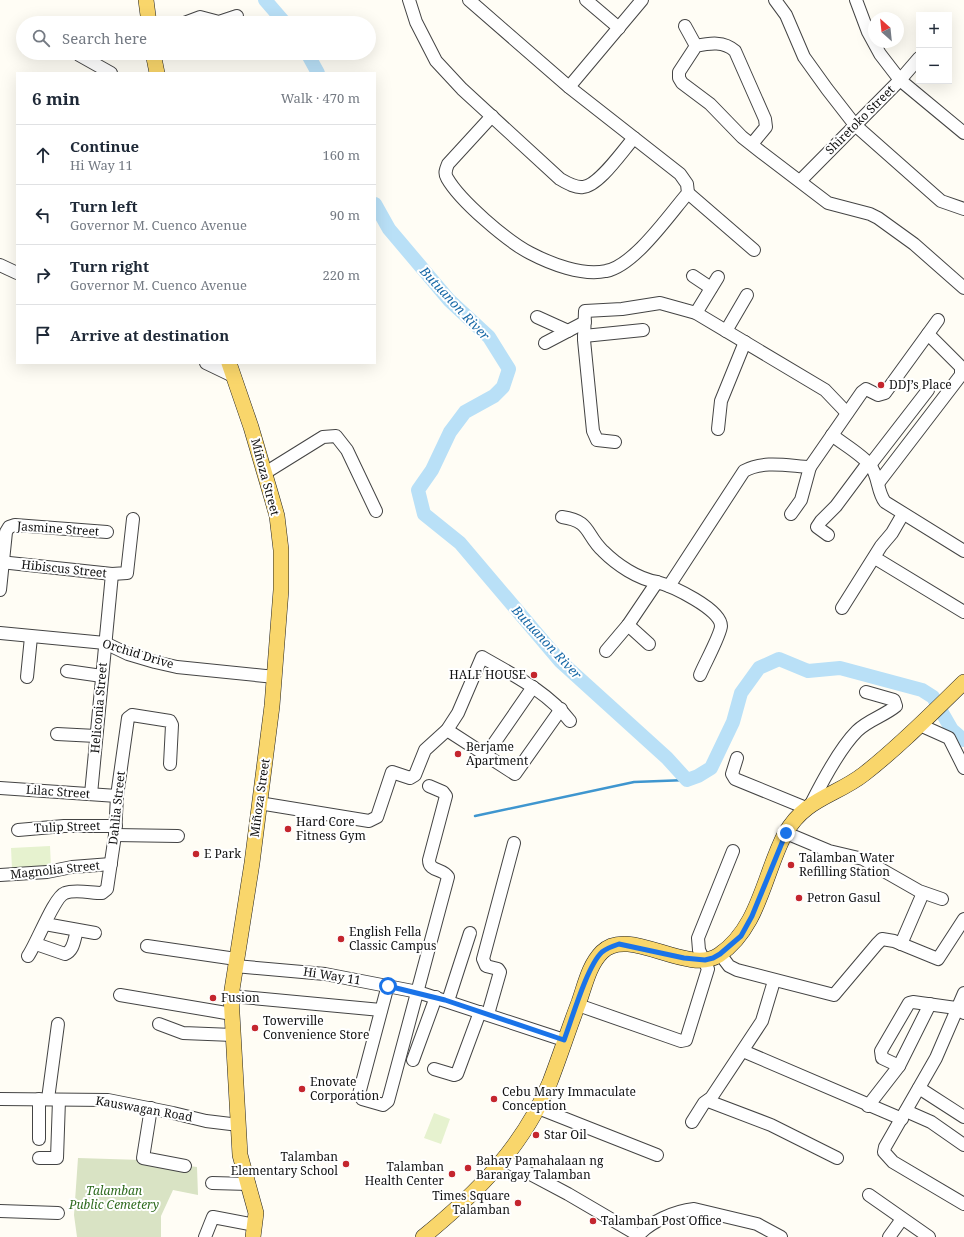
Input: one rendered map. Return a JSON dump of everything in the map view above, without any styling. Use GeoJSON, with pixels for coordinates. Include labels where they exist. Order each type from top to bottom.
{"type":"FeatureCollection","features":[{"type":"Feature","properties":{"kind":"main road"},"geometry":{"type":"LineString","coordinates":[[146,0],[148,16]]}},
{"type":"Feature","properties":{"kind":"main road"},"geometry":{"type":"LineString","coordinates":[[154,60],[157,72]]}},
{"type":"Feature","properties":{"kind":"main road","name":"Miñoza Street"},"geometry":{"type":"LineString","coordinates":[[231,369],[251,427],[277,516],[281,550],[281,590],[275,677],[252,863],[231,996],[240,1155],[256,1213],[254,1231]]}},
{"type":"Feature","properties":{"kind":"main road"},"geometry":{"type":"LineString","coordinates":[[426,1236],[463,1203],[518,1143],[538,1108],[550,1082],[590,969],[602,952],[619,944],[684,958],[705,960],[720,954],[741,936],[786,833],[808,806],[863,775],[932,714],[964,682]]}},
{"type":"Feature","properties":{"kind":"street"},"geometry":{"type":"LineString","coordinates":[[409,0],[416,22],[436,61],[462,89],[551,172],[576,186],[584,187],[598,178],[634,138]]}},
{"type":"Feature","properties":{"kind":"street"},"geometry":{"type":"LineString","coordinates":[[469,0],[569,87],[680,174],[687,184],[688,193],[754,250]]}},
{"type":"Feature","properties":{"kind":"street"},"geometry":{"type":"LineString","coordinates":[[586,0],[619,28]]}},
{"type":"Feature","properties":{"kind":"street"},"geometry":{"type":"LineString","coordinates":[[569,87],[642,0]]}},
{"type":"Feature","properties":{"kind":"street"},"geometry":{"type":"LineString","coordinates":[[775,0],[786,15],[804,57],[827,90],[855,124],[941,201],[964,209]]}},
{"type":"Feature","properties":{"kind":"street"},"geometry":{"type":"LineString","coordinates":[[856,0],[868,32],[880,54],[900,80],[964,133]]}},
{"type":"Feature","properties":{"kind":"street"},"geometry":{"type":"LineString","coordinates":[[685,26],[696,46]]}},
{"type":"Feature","properties":{"kind":"street"},"geometry":{"type":"LineString","coordinates":[[752,144],[766,127],[765,119],[735,51],[730,46],[722,44],[696,46],[680,68],[679,80],[710,104],[752,144],[828,203],[870,214],[878,218],[914,244],[964,288]]}},
{"type":"Feature","properties":{"kind":"street"},"geometry":{"type":"LineString","coordinates":[[88,60],[109,72]]}},
{"type":"Feature","properties":{"kind":"street","name":"Shiretoko Street"},"geometry":{"type":"LineString","coordinates":[[800,181],[900,80],[916,61]]}},
{"type":"Feature","properties":{"kind":"street"},"geometry":{"type":"LineString","coordinates":[[492,116],[448,164],[445,171],[447,178],[462,196],[492,225],[519,246],[545,259],[576,269],[593,272],[617,268],[631,258],[688,193]]}},
{"type":"Feature","properties":{"kind":"street"},"geometry":{"type":"LineString","coordinates":[[0,265],[16,273]]}},
{"type":"Feature","properties":{"kind":"street"},"geometry":{"type":"LineString","coordinates":[[693,276],[714,282],[696,313]]}},
{"type":"Feature","properties":{"kind":"street"},"geometry":{"type":"LineString","coordinates":[[726,331],[748,295]]}},
{"type":"Feature","properties":{"kind":"street"},"geometry":{"type":"LineString","coordinates":[[615,442],[597,440],[593,431],[584,336],[585,311],[622,309],[660,303],[696,313],[825,390],[847,413]]}},
{"type":"Feature","properties":{"kind":"street"},"geometry":{"type":"LineString","coordinates":[[537,317],[568,331]]}},
{"type":"Feature","properties":{"kind":"street"},"geometry":{"type":"LineString","coordinates":[[791,514],[801,500],[810,467],[847,413],[866,389],[878,395],[885,393],[938,320]]}},
{"type":"Feature","properties":{"kind":"street"},"geometry":{"type":"LineString","coordinates":[[545,343],[585,322]]}},
{"type":"Feature","properties":{"kind":"street"},"geometry":{"type":"LineString","coordinates":[[584,336],[643,330]]}},
{"type":"Feature","properties":{"kind":"street"},"geometry":{"type":"LineString","coordinates":[[879,482],[961,375],[961,367],[928,334]]}},
{"type":"Feature","properties":{"kind":"street"},"geometry":{"type":"LineString","coordinates":[[718,429],[721,401],[745,342]]}},
{"type":"Feature","properties":{"kind":"street"},"geometry":{"type":"LineString","coordinates":[[210,364],[231,369]]}},
{"type":"Feature","properties":{"kind":"street"},"geometry":{"type":"LineString","coordinates":[[828,535],[817,527],[821,521],[836,506],[928,390]]}},
{"type":"Feature","properties":{"kind":"street"},"geometry":{"type":"LineString","coordinates":[[832,435],[869,464],[879,482],[882,499],[890,506],[964,551]]}},
{"type":"Feature","properties":{"kind":"street"},"geometry":{"type":"LineString","coordinates":[[265,473],[323,436],[336,436],[347,450],[376,511]]}},
{"type":"Feature","properties":{"kind":"street"},"geometry":{"type":"LineString","coordinates":[[669,586],[744,471],[752,466],[764,465],[810,467]]}},
{"type":"Feature","properties":{"kind":"street"},"geometry":{"type":"LineString","coordinates":[[842,608],[903,514]]}},
{"type":"Feature","properties":{"kind":"street"},"geometry":{"type":"LineString","coordinates":[[562,517],[578,520],[586,528],[602,551],[618,564],[647,580],[669,586],[708,608],[719,618],[721,627],[700,675]]}},
{"type":"Feature","properties":{"kind":"street","name":"Hibiscus Street"},"geometry":{"type":"LineString","coordinates":[[2,563],[112,574],[127,573],[133,519]]}},
{"type":"Feature","properties":{"kind":"street","name":"Jasmine Street"},"geometry":{"type":"LineString","coordinates":[[2,563],[6,532],[9,527],[15,525],[108,532]]}},
{"type":"Feature","properties":{"kind":"street"},"geometry":{"type":"LineString","coordinates":[[875,558],[964,612]]}},
{"type":"Feature","properties":{"kind":"street"},"geometry":{"type":"LineString","coordinates":[[0,590],[2,563]]}},
{"type":"Feature","properties":{"kind":"street","name":"Heliconia Street"},"geometry":{"type":"LineString","coordinates":[[91,794],[112,574]]}},
{"type":"Feature","properties":{"kind":"street"},"geometry":{"type":"LineString","coordinates":[[606,651],[628,625],[657,582]]}},
{"type":"Feature","properties":{"kind":"street"},"geometry":{"type":"LineString","coordinates":[[628,625],[649,644]]}},
{"type":"Feature","properties":{"kind":"street","name":"Orchid Drive"},"geometry":{"type":"LineString","coordinates":[[0,634],[105,643],[128,654],[177,667],[275,677]]}},
{"type":"Feature","properties":{"kind":"street"},"geometry":{"type":"LineString","coordinates":[[27,677],[31,636]]}},
{"type":"Feature","properties":{"kind":"street"},"geometry":{"type":"LineString","coordinates":[[259,803],[368,821],[374,820],[377,817],[392,772],[412,777],[415,775],[425,750],[447,730],[458,713],[482,657],[533,687],[561,709],[570,721]]}},
{"type":"Feature","properties":{"kind":"street"},"geometry":{"type":"LineString","coordinates":[[67,671],[102,676]]}},
{"type":"Feature","properties":{"kind":"street"},"geometry":{"type":"LineString","coordinates":[[486,755],[533,687]]}},
{"type":"Feature","properties":{"kind":"street"},"geometry":{"type":"LineString","coordinates":[[737,758],[732,774],[734,779],[808,806],[825,777],[857,732],[874,718],[896,706],[894,700],[866,692]]}},
{"type":"Feature","properties":{"kind":"street"},"geometry":{"type":"LineString","coordinates":[[447,730],[515,774],[561,709]]}},
{"type":"Feature","properties":{"kind":"street","name":"Dahlia Street"},"geometry":{"type":"LineString","coordinates":[[45,924],[54,904],[64,893],[102,893],[107,889],[127,720],[132,715],[170,721],[172,725],[170,764]]}},
{"type":"Feature","properties":{"kind":"street"},"geometry":{"type":"LineString","coordinates":[[920,725],[949,738],[964,768]]}},
{"type":"Feature","properties":{"kind":"street"},"geometry":{"type":"LineString","coordinates":[[57,734],[96,736]]}},
{"type":"Feature","properties":{"kind":"street"},"geometry":{"type":"LineString","coordinates":[[388,986],[359,1094],[362,1099],[382,1105],[388,1101],[448,877],[444,872],[432,868],[429,865],[446,797],[443,792],[429,786]]}},
{"type":"Feature","properties":{"kind":"street","name":"Lilac Street"},"geometry":{"type":"LineString","coordinates":[[0,788],[117,796]]}},
{"type":"Feature","properties":{"kind":"street","name":"Tulip Street"},"geometry":{"type":"LineString","coordinates":[[18,830],[64,826],[178,836]]}},
{"type":"Feature","properties":{"kind":"street"},"geometry":{"type":"LineString","coordinates":[[786,833],[829,852],[864,859],[923,893],[942,899]]}},
{"type":"Feature","properties":{"kind":"street"},"geometry":{"type":"LineString","coordinates":[[434,1069],[454,1075],[457,1074],[500,972],[498,969],[486,966],[484,959],[514,843]]}},
{"type":"Feature","properties":{"kind":"street"},"geometry":{"type":"LineString","coordinates":[[578,1005],[681,1041],[686,1040],[708,969],[699,950],[698,938],[733,851]]}},
{"type":"Feature","properties":{"kind":"street","name":"Magnolia Street"},"geometry":{"type":"LineString","coordinates":[[0,875],[47,872],[72,867],[110,864]]}},
{"type":"Feature","properties":{"kind":"street"},"geometry":{"type":"LineString","coordinates":[[901,944],[923,893]]}},
{"type":"Feature","properties":{"kind":"street"},"geometry":{"type":"LineString","coordinates":[[720,954],[729,966],[737,970],[774,981],[834,995],[876,944],[882,939],[901,944],[938,959],[964,919]]}},
{"type":"Feature","properties":{"kind":"street"},"geometry":{"type":"LineString","coordinates":[[28,956],[36,944],[45,924],[95,933]]}},
{"type":"Feature","properties":{"kind":"street"},"geometry":{"type":"LineString","coordinates":[[36,944],[65,954],[68,953],[72,948],[77,930]]}},
{"type":"Feature","properties":{"kind":"street"},"geometry":{"type":"LineString","coordinates":[[448,1001],[470,933]]}},
{"type":"Feature","properties":{"kind":"street","name":"Hi Way 11"},"geometry":{"type":"LineString","coordinates":[[146,946],[235,963],[312,973],[418,992],[564,1040]]}},
{"type":"Feature","properties":{"kind":"street"},"geometry":{"type":"LineString","coordinates":[[692,1122],[704,1103],[708,1101],[743,1051],[762,1021],[774,981]]}},
{"type":"Feature","properties":{"kind":"street"},"geometry":{"type":"LineString","coordinates":[[964,993],[960,1010],[941,1048],[884,1149],[885,1155],[893,1162],[964,1204]]}},
{"type":"Feature","properties":{"kind":"street"},"geometry":{"type":"LineString","coordinates":[[120,995],[232,1014]]}},
{"type":"Feature","properties":{"kind":"street"},"geometry":{"type":"LineString","coordinates":[[231,996],[381,1010]]}},
{"type":"Feature","properties":{"kind":"street"},"geometry":{"type":"LineString","coordinates":[[413,1060],[436,997]]}},
{"type":"Feature","properties":{"kind":"street"},"geometry":{"type":"LineString","coordinates":[[899,1066],[882,1058],[881,1051],[909,1003],[930,1004],[960,1010]]}},
{"type":"Feature","properties":{"kind":"street"},"geometry":{"type":"LineString","coordinates":[[868,1106],[899,1066],[930,1004]]}},
{"type":"Feature","properties":{"kind":"street"},"geometry":{"type":"LineString","coordinates":[[39,1139],[49,1100],[58,1024]]}},
{"type":"Feature","properties":{"kind":"street"},"geometry":{"type":"LineString","coordinates":[[158,1024],[183,1033],[233,1035]]}},
{"type":"Feature","properties":{"kind":"street"},"geometry":{"type":"LineString","coordinates":[[743,1051],[868,1106],[931,1122],[964,1145]]}},
{"type":"Feature","properties":{"kind":"street"},"geometry":{"type":"LineString","coordinates":[[919,1088],[964,1117]]}},
{"type":"Feature","properties":{"kind":"street","name":"Kauswagan Road"},"geometry":{"type":"LineString","coordinates":[[0,1099],[108,1100],[206,1121],[239,1125]]}},
{"type":"Feature","properties":{"kind":"street"},"geometry":{"type":"LineString","coordinates":[[39,1158],[57,1158],[49,1100]]}},
{"type":"Feature","properties":{"kind":"street"},"geometry":{"type":"LineString","coordinates":[[708,1101],[771,1125],[837,1158]]}},
{"type":"Feature","properties":{"kind":"street"},"geometry":{"type":"LineString","coordinates":[[151,1108],[143,1158],[185,1166]]}},
{"type":"Feature","properties":{"kind":"street"},"geometry":{"type":"LineString","coordinates":[[538,1108],[658,1155]]}},
{"type":"Feature","properties":{"kind":"street"},"geometry":{"type":"LineString","coordinates":[[504,1160],[638,1236],[655,1222],[684,1210],[694,1209],[757,1224],[781,1237]]}},
{"type":"Feature","properties":{"kind":"street"},"geometry":{"type":"LineString","coordinates":[[212,1183],[248,1184]]}},
{"type":"Feature","properties":{"kind":"street"},"geometry":{"type":"LineString","coordinates":[[869,1195],[929,1237]]}},
{"type":"Feature","properties":{"kind":"street"},"geometry":{"type":"LineString","coordinates":[[0,1211],[58,1213]]}},
{"type":"Feature","properties":{"kind":"street"},"geometry":{"type":"LineString","coordinates":[[205,1237],[213,1217],[254,1231]]}},
{"type":"Feature","properties":{"kind":"street"},"geometry":{"type":"LineString","coordinates":[[890,1237],[902,1219]]}},
{"type":"Feature","properties":{"kind":"green space"},"geometry":{"type":"Polygon","coordinates":[[[50,846],[51,867],[12,869],[11,848],[50,846]]]}},
{"type":"Feature","properties":{"kind":"green space"},"geometry":{"type":"Polygon","coordinates":[[[434,1113],[450,1119],[441,1144],[424,1138],[434,1113]]]}},
{"type":"Feature","properties":{"kind":"green space","name":"Talamban Public Cemetery"},"geometry":{"type":"Polygon","coordinates":[[[78,1158],[142,1160],[197,1167],[198,1195],[173,1190],[161,1216],[161,1237],[77,1237],[74,1215],[78,1158]]]}},
{"type":"Feature","properties":{"kind":"waterway","name":"Butuanon River"},"geometry":{"type":"LineString","coordinates":[[265,0],[279,16]]}},
{"type":"Feature","properties":{"kind":"waterway","name":"Butuanon River"},"geometry":{"type":"LineString","coordinates":[[311,60],[317,72]]}},
{"type":"Feature","properties":{"kind":"waterway","name":"Butuanon River"},"geometry":{"type":"LineString","coordinates":[[376,206],[389,229],[449,300],[489,337],[509,369],[503,387],[494,396],[465,412],[450,432],[432,470],[418,490],[424,514],[460,543],[560,661],[667,758],[687,780],[698,776],[711,768],[733,722],[741,693],[759,668],[779,659],[808,671],[840,668],[922,690],[933,697],[952,730],[964,740]]}},
{"type":"Feature","properties":{"kind":"waterway"},"geometry":{"type":"LineString","coordinates":[[475,816],[634,782],[687,780]]}},
{"type":"Feature","properties":{"kind":"place","name":"DDJ’s Place"},"geometry":{"type":"Point","coordinates":[881,385]}},
{"type":"Feature","properties":{"kind":"place","name":"HALF HOUSE"},"geometry":{"type":"Point","coordinates":[534,675]}},
{"type":"Feature","properties":{"kind":"place","name":"Berjame Apartment"},"geometry":{"type":"Point","coordinates":[458,754]}},
{"type":"Feature","properties":{"kind":"place","name":"Hard Core Fitness Gym"},"geometry":{"type":"Point","coordinates":[288,829]}},
{"type":"Feature","properties":{"kind":"place","name":"E Park"},"geometry":{"type":"Point","coordinates":[196,854]}},
{"type":"Feature","properties":{"kind":"place","name":"Talamban Water Refilling Station"},"geometry":{"type":"Point","coordinates":[791,865]}},
{"type":"Feature","properties":{"kind":"place","name":"Petron Gasul"},"geometry":{"type":"Point","coordinates":[799,898]}},
{"type":"Feature","properties":{"kind":"place","name":"English Fella Classic Campus"},"geometry":{"type":"Point","coordinates":[341,939]}},
{"type":"Feature","properties":{"kind":"place","name":"Fusion"},"geometry":{"type":"Point","coordinates":[213,998]}},
{"type":"Feature","properties":{"kind":"place","name":"Towerville Convenience Store"},"geometry":{"type":"Point","coordinates":[255,1028]}},
{"type":"Feature","properties":{"kind":"place","name":"Enovate Corporation"},"geometry":{"type":"Point","coordinates":[302,1089]}},
{"type":"Feature","properties":{"kind":"place","name":"Cebu Mary Immaculate Conception"},"geometry":{"type":"Point","coordinates":[494,1099]}},
{"type":"Feature","properties":{"kind":"place","name":"Star Oil"},"geometry":{"type":"Point","coordinates":[536,1135]}},
{"type":"Feature","properties":{"kind":"place","name":"Talamban Elementary School"},"geometry":{"type":"Point","coordinates":[346,1164]}},
{"type":"Feature","properties":{"kind":"place","name":"Bahay Pamahalaan ng Barangay Talamban"},"geometry":{"type":"Point","coordinates":[468,1168]}},
{"type":"Feature","properties":{"kind":"place","name":"Talamban Health Center"},"geometry":{"type":"Point","coordinates":[452,1174]}},
{"type":"Feature","properties":{"kind":"place","name":"Times Square Talamban"},"geometry":{"type":"Point","coordinates":[518,1203]}},
{"type":"Feature","properties":{"kind":"place","name":"Talamban Post Office"},"geometry":{"type":"Point","coordinates":[593,1221]}},
{"type":"Feature","properties":{"kind":"route"},"geometry":{"type":"LineString","coordinates":[[388,986],[418,992],[445,1000],[564,1040],[590,969],[602,952],[610,947],[619,944],[642,947],[684,958],[705,960],[720,954],[741,936],[752,916],[786,833]]}}]}
